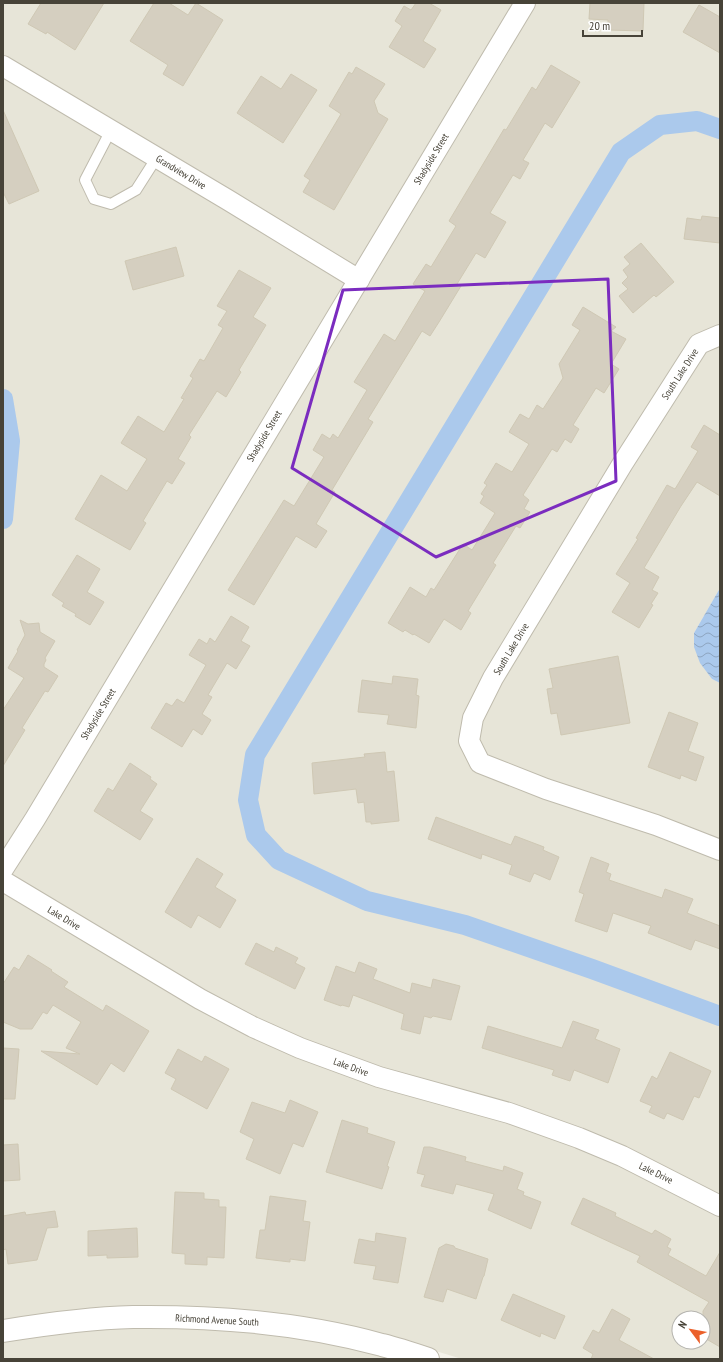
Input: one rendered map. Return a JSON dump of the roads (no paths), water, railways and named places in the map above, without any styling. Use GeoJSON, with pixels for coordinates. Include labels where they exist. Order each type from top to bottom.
{"type":"FeatureCollection","features":[{"type":"Feature","properties":{"kind":"street","name":"Shadyside Street"},"geometry":{"type":"LineString","coordinates":[[3,869],[35,819],[525,3]]}},
{"type":"Feature","properties":{"kind":"street","name":"Grandview Drive"},"geometry":{"type":"LineString","coordinates":[[3,66],[157,157],[358,280]]}},
{"type":"Feature","properties":{"kind":"street","name":"South Lake Drive"},"geometry":{"type":"LineString","coordinates":[[720,335],[699,344],[624,463],[494,678],[473,718],[469,741],[480,763],[546,789],[656,825],[720,850]]}},
{"type":"Feature","properties":{"kind":"street","name":"Lake Drive"},"geometry":{"type":"LineString","coordinates":[[3,881],[200,999],[253,1027],[300,1048],[379,1077],[509,1112],[579,1138],[622,1156],[720,1206]]}},
{"type":"Feature","properties":{"kind":"street","name":"Richmond Avenue South"},"geometry":{"type":"LineString","coordinates":[[3,1331],[63,1322],[132,1317],[204,1318],[276,1324],[381,1345],[428,1359]]}},
{"type":"Feature","properties":{"kind":"lane"},"geometry":{"type":"LineString","coordinates":[[111,130],[85,180],[94,199],[111,204],[136,190],[157,157]]}},
{"type":"Feature","properties":{"kind":"water"},"geometry":{"type":"Polygon","coordinates":[[[720,588],[720,683],[712,679],[700,663],[694,647],[694,633],[720,588]]]}},
{"type":"Feature","properties":{"kind":"waterway"},"geometry":{"type":"LineString","coordinates":[[720,129],[697,121],[660,125],[621,152],[255,755],[248,800],[256,835],[279,860],[367,901],[465,925],[592,969],[720,1016]]}},
{"type":"Feature","properties":{"kind":"waterway"},"geometry":{"type":"LineString","coordinates":[[3,399],[10,441],[3,519]]}}]}
